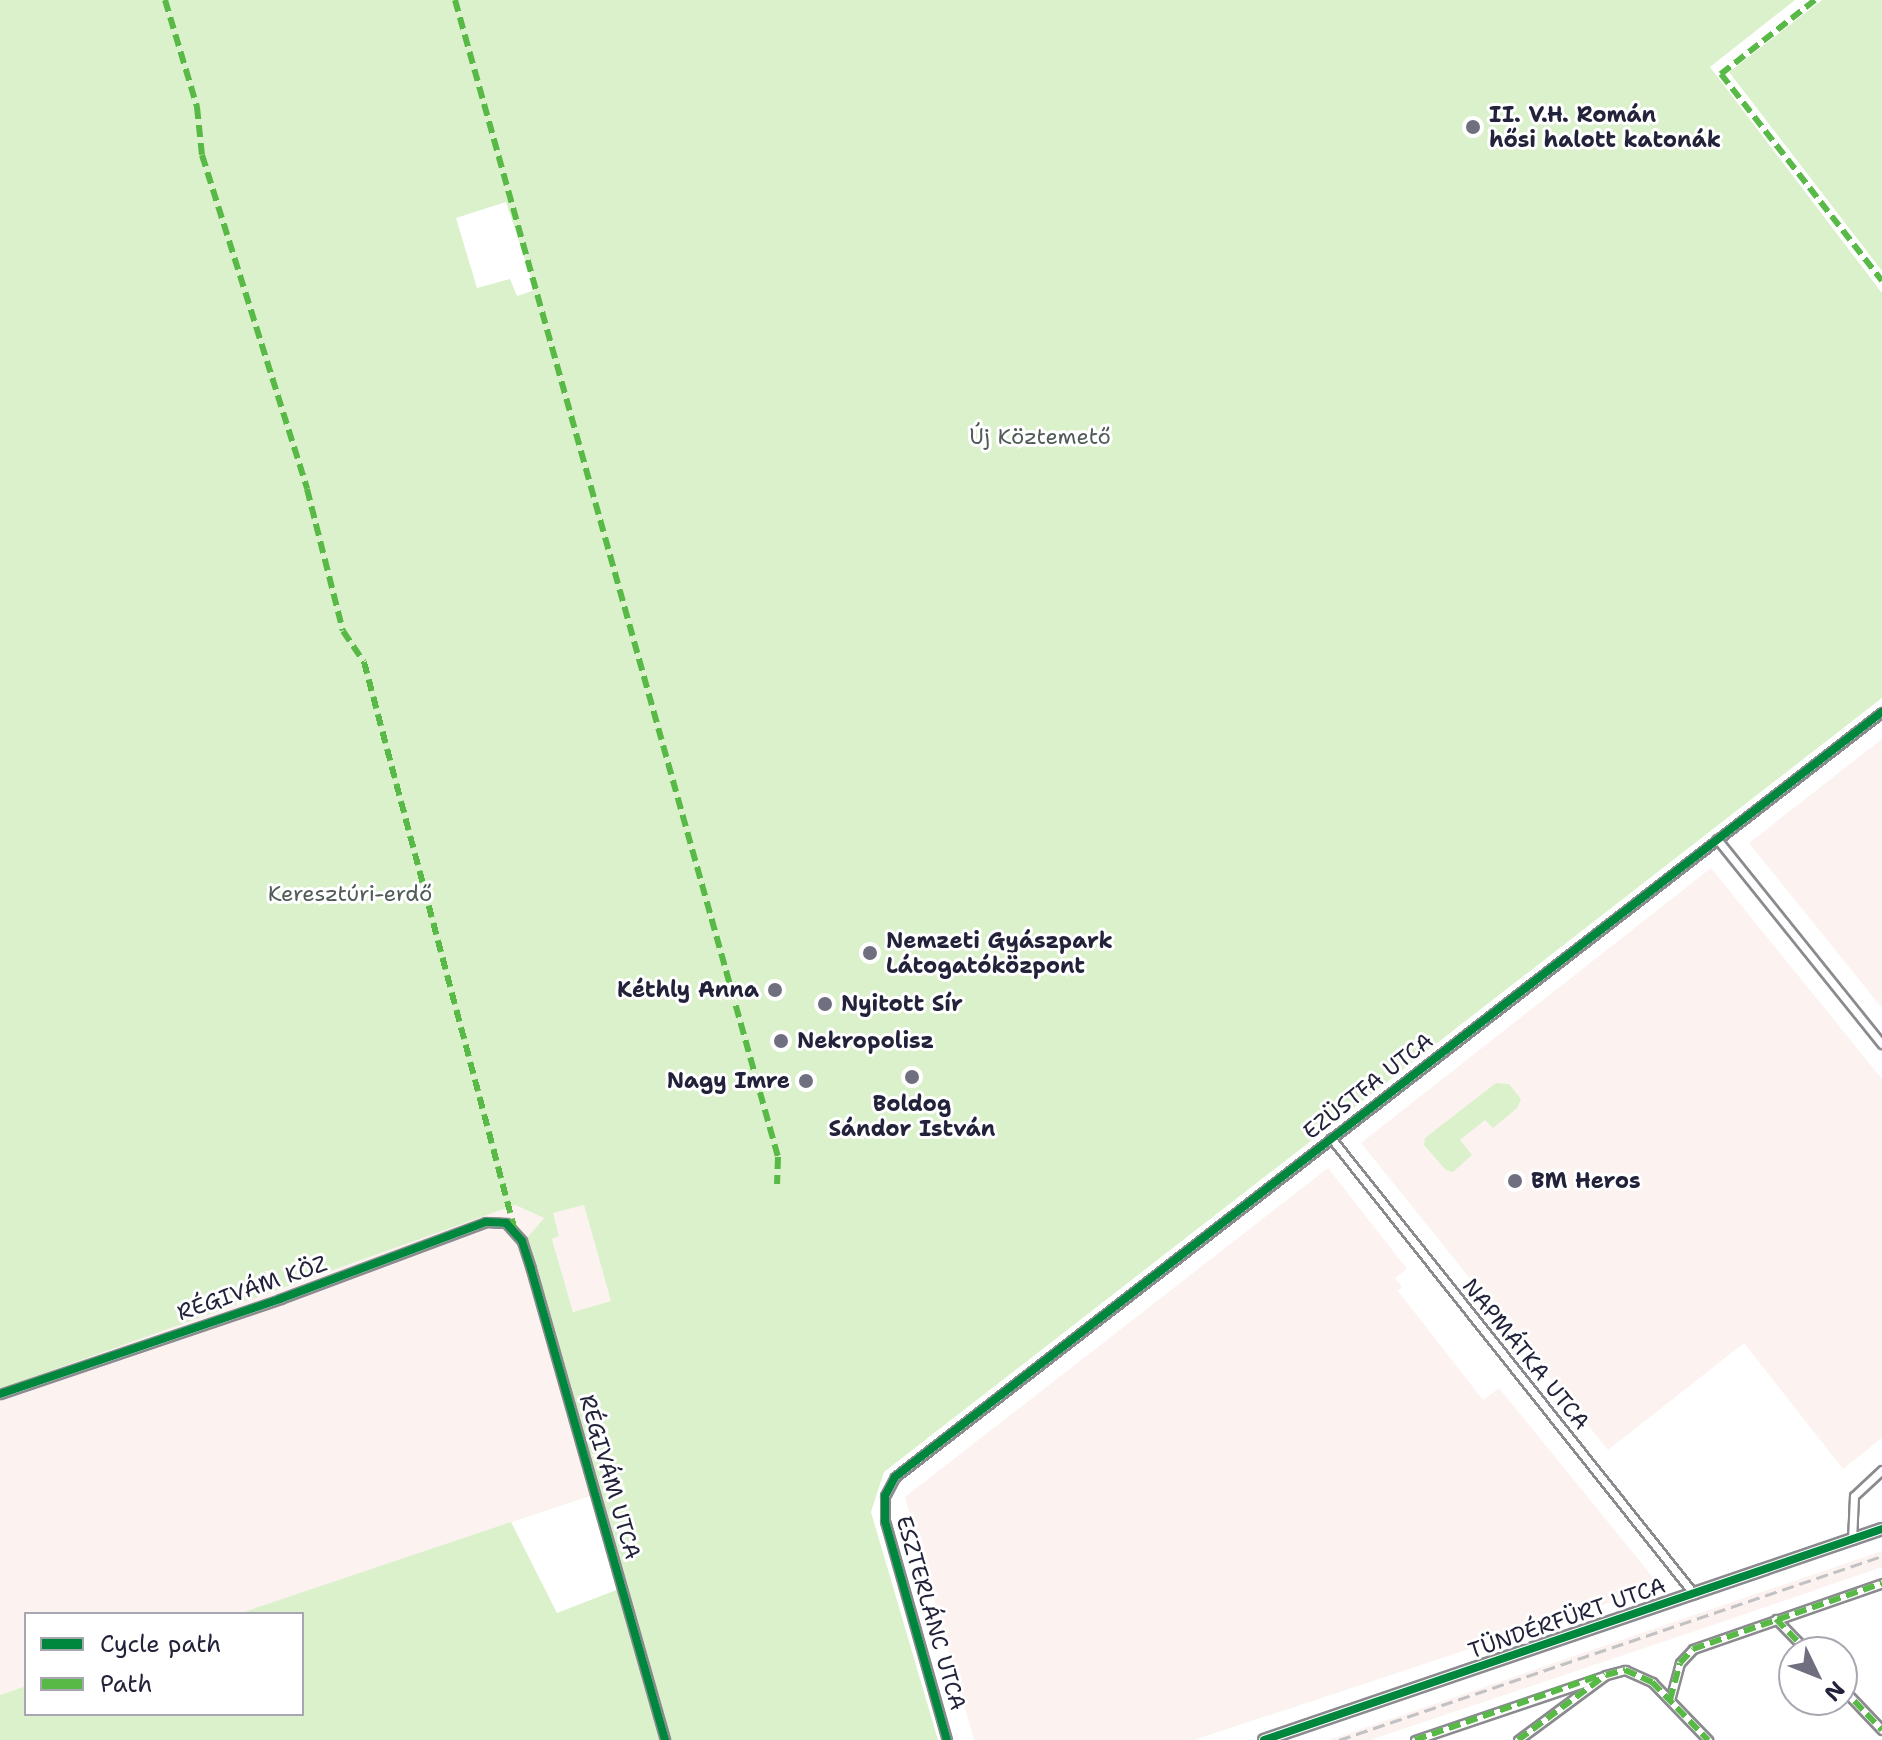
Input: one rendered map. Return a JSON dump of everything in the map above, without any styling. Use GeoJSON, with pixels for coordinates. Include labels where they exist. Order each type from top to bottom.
{"type":"FeatureCollection","features":[{"type":"Feature","properties":{"kind":"street","name":"EZÜSTFA UTCA"},"geometry":{"type":"LineString","coordinates":[[885,1496],[899,1473],[1882,712]]}},
{"type":"Feature","properties":{"kind":"street"},"geometry":{"type":"LineString","coordinates":[[1717,839],[1882,1044]]}},
{"type":"Feature","properties":{"kind":"street","name":"NAPMÁTKA UTCA"},"geometry":{"type":"LineString","coordinates":[[1331,1138],[1694,1594]]}},
{"type":"Feature","properties":{"kind":"street","name":"RÉGIVÁM KÖZ"},"geometry":{"type":"LineString","coordinates":[[0,1394],[280,1299],[486,1222],[514,1227]]}},
{"type":"Feature","properties":{"kind":"street","name":"RÉGIVÁM UTCA"},"geometry":{"type":"LineString","coordinates":[[514,1227],[555,1348],[665,1740]]}},
{"type":"Feature","properties":{"kind":"street"},"geometry":{"type":"LineString","coordinates":[[1852,1540],[1854,1496],[1882,1470]]}},
{"type":"Feature","properties":{"kind":"street","name":"ESZTERLÁNC UTCA"},"geometry":{"type":"LineString","coordinates":[[885,1496],[885,1521],[947,1740]]}},
{"type":"Feature","properties":{"kind":"street","name":"TÜNDÉRFÜRT UTCA"},"geometry":{"type":"LineString","coordinates":[[1264,1740],[1882,1529]]}},
{"type":"Feature","properties":{"kind":"street"},"geometry":{"type":"LineString","coordinates":[[1670,1700],[1686,1654],[1882,1583]]}},
{"type":"Feature","properties":{"kind":"street"},"geometry":{"type":"LineString","coordinates":[[1776,1619],[1792,1636]]}},
{"type":"Feature","properties":{"kind":"street"},"geometry":{"type":"LineString","coordinates":[[1415,1740],[1615,1671],[1639,1673],[1708,1740]]}},
{"type":"Feature","properties":{"kind":"street"},"geometry":{"type":"LineString","coordinates":[[1521,1739],[1606,1675]]}},
{"type":"Feature","properties":{"kind":"street"},"geometry":{"type":"LineString","coordinates":[[1858,1705],[1882,1730]]}},
{"type":"Feature","properties":{"kind":"shaded area"},"geometry":{"type":"Polygon","coordinates":[[[1882,739],[1882,1008],[1749,843],[1882,739]]]}},
{"type":"Feature","properties":{"kind":"shaded area"},"geometry":{"type":"Polygon","coordinates":[[[1711,868],[1882,1079],[1882,1438],[1843,1469],[1744,1343],[1608,1450],[1361,1143],[1711,868]]]}},
{"type":"Feature","properties":{"kind":"shaded area"},"geometry":{"type":"Polygon","coordinates":[[[1328,1168],[1407,1269],[1395,1278],[1402,1287],[1398,1291],[1483,1400],[1499,1388],[1660,1586],[1194,1740],[974,1740],[905,1497],[1328,1168]]]}},
{"type":"Feature","properties":{"kind":"shaded area"},"geometry":{"type":"Polygon","coordinates":[[[514,1205],[544,1218],[527,1238],[599,1493],[244,1612],[24,1612],[24,1687],[0,1695],[0,1389],[514,1205]]]}},
{"type":"Feature","properties":{"kind":"shaded area"},"geometry":{"type":"Polygon","coordinates":[[[584,1205],[612,1301],[573,1312],[552,1238],[559,1235],[553,1213],[584,1205]]]}},
{"type":"Feature","properties":{"kind":"shaded area"},"geometry":{"type":"Polygon","coordinates":[[[1882,1551],[1882,1567],[1725,1621],[1370,1740],[1329,1740],[1882,1551]]]}},
{"type":"Feature","properties":{"kind":"green space"},"geometry":{"type":"Polygon","coordinates":[[[0,0],[1795,0],[1710,67],[1882,293],[1882,698],[884,1472],[871,1512],[938,1740],[0,1740],[0,1695],[24,1687],[24,1716],[304,1716],[304,1612],[244,1612],[511,1522],[557,1613],[624,1587],[527,1238],[544,1218],[515,1205],[0,1389],[0,0]],[[506,202],[456,218],[477,288],[510,279],[517,296],[535,290],[506,202]],[[584,1205],[553,1213],[559,1236],[552,1239],[573,1312],[611,1301],[584,1205]]]}},
{"type":"Feature","properties":{"kind":"green space"},"geometry":{"type":"Polygon","coordinates":[[[1822,0],[1882,0],[1882,271],[1729,72],[1822,0]]]}},
{"type":"Feature","properties":{"kind":"green space"},"geometry":{"type":"Polygon","coordinates":[[[1496,1083],[1509,1084],[1521,1099],[1517,1108],[1493,1128],[1485,1120],[1460,1140],[1472,1155],[1453,1172],[1446,1170],[1424,1145],[1425,1138],[1496,1083]]]}},
{"type":"Feature","properties":{"kind":"railway"},"geometry":{"type":"LineString","coordinates":[[1339,1740],[1882,1556]]}},
{"type":"Feature","properties":{"kind":"marked path"},"geometry":{"type":"LineString","coordinates":[[165,0],[197,107],[202,155],[307,489],[343,631],[364,662],[514,1227]]}},
{"type":"Feature","properties":{"kind":"marked path"},"geometry":{"type":"LineString","coordinates":[[455,0],[778,1157],[777,1184]]}},
{"type":"Feature","properties":{"kind":"marked path"},"geometry":{"type":"LineString","coordinates":[[1815,0],[1721,74],[1882,281]]}},
{"type":"Feature","properties":{"kind":"marked path"},"geometry":{"type":"LineString","coordinates":[[1670,1700],[1680,1663],[1693,1649],[1882,1583]]}},
{"type":"Feature","properties":{"kind":"marked path"},"geometry":{"type":"LineString","coordinates":[[1776,1619],[1792,1636]]}},
{"type":"Feature","properties":{"kind":"marked path"},"geometry":{"type":"LineString","coordinates":[[1518,1740],[1606,1675],[1625,1670],[1652,1682],[1708,1740]]}},
{"type":"Feature","properties":{"kind":"marked path"},"geometry":{"type":"LineString","coordinates":[[1415,1740],[1598,1676]]}},
{"type":"Feature","properties":{"kind":"marked path"},"geometry":{"type":"LineString","coordinates":[[1858,1705],[1882,1730]]}},
{"type":"Feature","properties":{"kind":"cycle path"},"geometry":{"type":"LineString","coordinates":[[947,1740],[885,1521],[885,1496],[895,1477],[1882,712]]}},
{"type":"Feature","properties":{"kind":"cycle path"},"geometry":{"type":"LineString","coordinates":[[0,1394],[280,1299],[486,1222],[506,1223],[522,1241],[531,1269],[665,1740]]}},
{"type":"Feature","properties":{"kind":"cycle path"},"geometry":{"type":"LineString","coordinates":[[1264,1740],[1882,1529]]}},
{"type":"Feature","properties":{"kind":"place","name":"II. V.H. Román hősi halott katonák"},"geometry":{"type":"Point","coordinates":[1473,127]}},
{"type":"Feature","properties":{"kind":"place","name":"Nemzeti Gyászpark Látogatóközpont"},"geometry":{"type":"Point","coordinates":[870,953]}},
{"type":"Feature","properties":{"kind":"place","name":"Kéthly Anna"},"geometry":{"type":"Point","coordinates":[775,990]}},
{"type":"Feature","properties":{"kind":"place","name":"Nyitott Sír"},"geometry":{"type":"Point","coordinates":[825,1004]}},
{"type":"Feature","properties":{"kind":"place","name":"Nekropolisz"},"geometry":{"type":"Point","coordinates":[781,1041]}},
{"type":"Feature","properties":{"kind":"place","name":"Boldog Sándor István"},"geometry":{"type":"Point","coordinates":[912,1077]}},
{"type":"Feature","properties":{"kind":"place","name":"Nagy Imre"},"geometry":{"type":"Point","coordinates":[806,1081]}},
{"type":"Feature","properties":{"kind":"place","name":"BM Heros"},"geometry":{"type":"Point","coordinates":[1515,1181]}},
{"type":"Feature","properties":{"kind":"park label","name":"Új Köztemető"},"geometry":{"type":"Point","coordinates":[1040,437]}},
{"type":"Feature","properties":{"kind":"park label","name":"Keresztúri-erdő"},"geometry":{"type":"Point","coordinates":[350,894]}}]}
